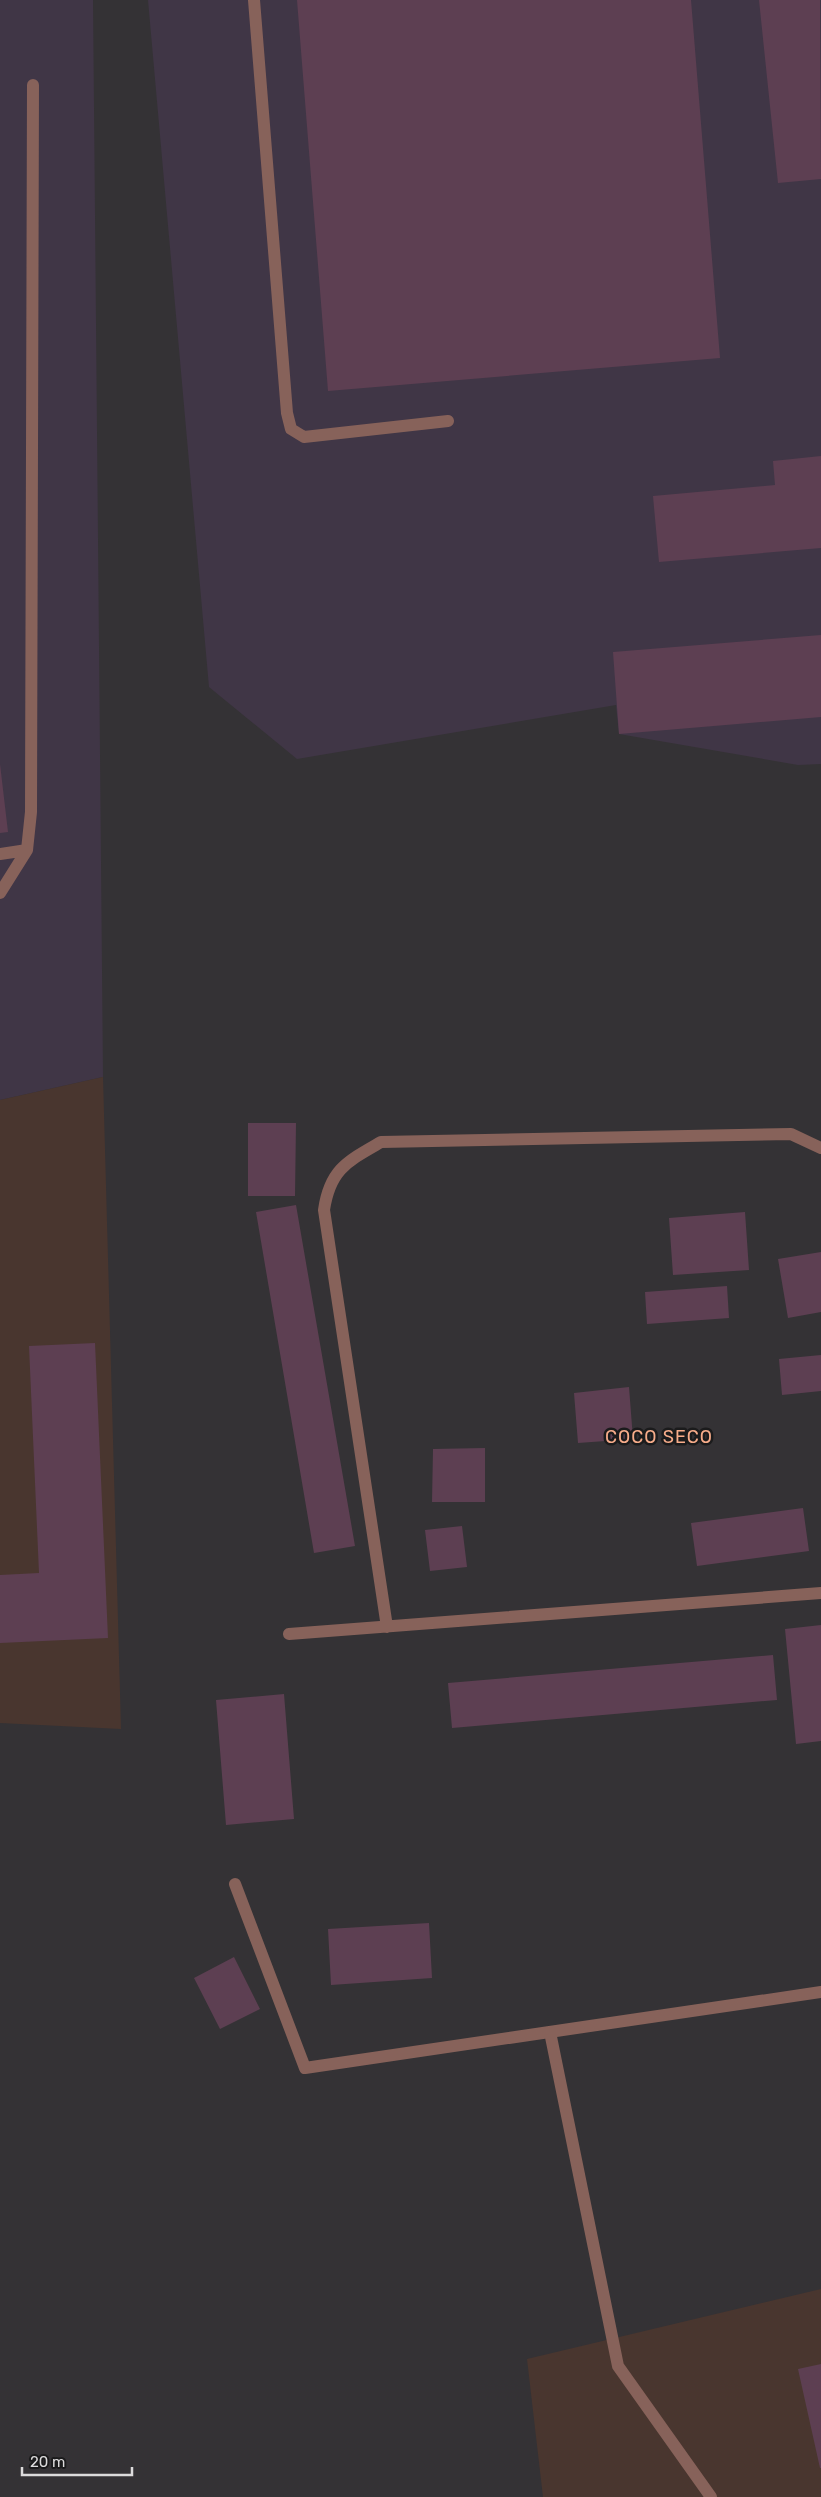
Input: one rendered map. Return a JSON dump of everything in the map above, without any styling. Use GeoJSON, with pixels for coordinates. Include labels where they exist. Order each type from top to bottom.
{"type":"FeatureCollection","features":[{"type":"Feature","properties":{"kind":"lane"},"geometry":{"type":"LineString","coordinates":[[254,0],[287,413],[291,429],[304,437],[448,421]]}},
{"type":"Feature","properties":{"kind":"lane"},"geometry":{"type":"LineString","coordinates":[[0,893],[27,850],[31,812],[34,85]]}},
{"type":"Feature","properties":{"kind":"lane"},"geometry":{"type":"LineString","coordinates":[[0,854],[27,850]]}},
{"type":"Feature","properties":{"kind":"lane"},"geometry":{"type":"LineString","coordinates":[[387,1627],[324,1210],[326,1195],[333,1179],[349,1160],[381,1142],[791,1134],[821,1148]]}},
{"type":"Feature","properties":{"kind":"lane"},"geometry":{"type":"LineString","coordinates":[[289,1634],[821,1593]]}},
{"type":"Feature","properties":{"kind":"lane"},"geometry":{"type":"LineString","coordinates":[[235,1884],[305,2068],[821,1992]]}},
{"type":"Feature","properties":{"kind":"lane"},"geometry":{"type":"LineString","coordinates":[[550,2032],[618,2366],[711,2497]]}},
{"type":"Feature","properties":{"kind":"shaded area"},"geometry":{"type":"Polygon","coordinates":[[[0,0],[93,0],[103,1077],[0,1100],[0,0]]]}},
{"type":"Feature","properties":{"kind":"shaded area"},"geometry":{"type":"Polygon","coordinates":[[[148,0],[821,0],[821,764],[798,765],[619,734],[616,705],[297,759],[209,687],[148,0]]]}},
{"type":"Feature","properties":{"kind":"shaded area"},"geometry":{"type":"Polygon","coordinates":[[[103,1077],[121,1729],[0,1723],[0,1100],[103,1077]]]}},
{"type":"Feature","properties":{"kind":"shaded area"},"geometry":{"type":"Polygon","coordinates":[[[821,2289],[821,2497],[543,2497],[527,2359],[821,2289]]]}},
{"type":"Feature","properties":{"kind":"building"},"geometry":{"type":"Polygon","coordinates":[[[297,0],[691,0],[720,358],[328,391],[297,0]]]}},
{"type":"Feature","properties":{"kind":"building"},"geometry":{"type":"Polygon","coordinates":[[[759,0],[820,0],[821,179],[778,183],[759,0]]]}},
{"type":"Feature","properties":{"kind":"building"},"geometry":{"type":"Polygon","coordinates":[[[821,456],[821,548],[659,562],[653,496],[775,485],[773,461],[821,456]]]}},
{"type":"Feature","properties":{"kind":"building"},"geometry":{"type":"Polygon","coordinates":[[[821,635],[821,717],[619,734],[613,652],[821,635]]]}},
{"type":"Feature","properties":{"kind":"building"},"geometry":{"type":"Polygon","coordinates":[[[0,764],[8,832],[0,833],[0,764]]]}},
{"type":"Feature","properties":{"kind":"building"},"geometry":{"type":"Polygon","coordinates":[[[248,1123],[296,1123],[295,1196],[248,1196],[248,1123]]]}},
{"type":"Feature","properties":{"kind":"building"},"geometry":{"type":"Polygon","coordinates":[[[296,1205],[355,1546],[314,1553],[256,1212],[296,1205]]]}},
{"type":"Feature","properties":{"kind":"building"},"geometry":{"type":"Polygon","coordinates":[[[745,1212],[749,1270],[673,1275],[669,1218],[745,1212]]]}},
{"type":"Feature","properties":{"kind":"building"},"geometry":{"type":"Polygon","coordinates":[[[821,1252],[821,1312],[788,1318],[778,1259],[821,1252]]]}},
{"type":"Feature","properties":{"kind":"building"},"geometry":{"type":"Polygon","coordinates":[[[727,1286],[729,1318],[647,1324],[645,1292],[727,1286]]]}},
{"type":"Feature","properties":{"kind":"building"},"geometry":{"type":"Polygon","coordinates":[[[95,1343],[108,1638],[0,1643],[0,1575],[39,1573],[29,1346],[95,1343]]]}},
{"type":"Feature","properties":{"kind":"building"},"geometry":{"type":"Polygon","coordinates":[[[821,1355],[821,1391],[782,1395],[779,1359],[821,1355]]]}},
{"type":"Feature","properties":{"kind":"building"},"geometry":{"type":"Polygon","coordinates":[[[629,1387],[633,1439],[578,1443],[574,1393],[629,1387]]]}},
{"type":"Feature","properties":{"kind":"building"},"geometry":{"type":"Polygon","coordinates":[[[485,1448],[485,1502],[432,1502],[433,1449],[485,1448]]]}},
{"type":"Feature","properties":{"kind":"building"},"geometry":{"type":"Polygon","coordinates":[[[803,1508],[809,1551],[697,1566],[691,1523],[803,1508]]]}},
{"type":"Feature","properties":{"kind":"building"},"geometry":{"type":"Polygon","coordinates":[[[462,1526],[467,1567],[430,1571],[425,1530],[462,1526]]]}},
{"type":"Feature","properties":{"kind":"building"},"geometry":{"type":"Polygon","coordinates":[[[821,1625],[821,1741],[796,1744],[785,1629],[821,1625]]]}},
{"type":"Feature","properties":{"kind":"building"},"geometry":{"type":"Polygon","coordinates":[[[773,1655],[777,1700],[452,1728],[448,1683],[773,1655]]]}},
{"type":"Feature","properties":{"kind":"building"},"geometry":{"type":"Polygon","coordinates":[[[284,1694],[294,1819],[226,1825],[216,1700],[284,1694]]]}},
{"type":"Feature","properties":{"kind":"building"},"geometry":{"type":"Polygon","coordinates":[[[429,1923],[432,1978],[331,1985],[328,1929],[429,1923]]]}},
{"type":"Feature","properties":{"kind":"building"},"geometry":{"type":"Polygon","coordinates":[[[234,1957],[260,2009],[220,2029],[194,1978],[234,1957]]]}},
{"type":"Feature","properties":{"kind":"building"},"geometry":{"type":"Polygon","coordinates":[[[821,2364],[821,2468],[820,2468],[798,2369],[821,2364]]]}},
{"type":"Feature","properties":{"kind":"district","name":"COCO SECO"},"geometry":{"type":"Point","coordinates":[659,1437]}}]}
